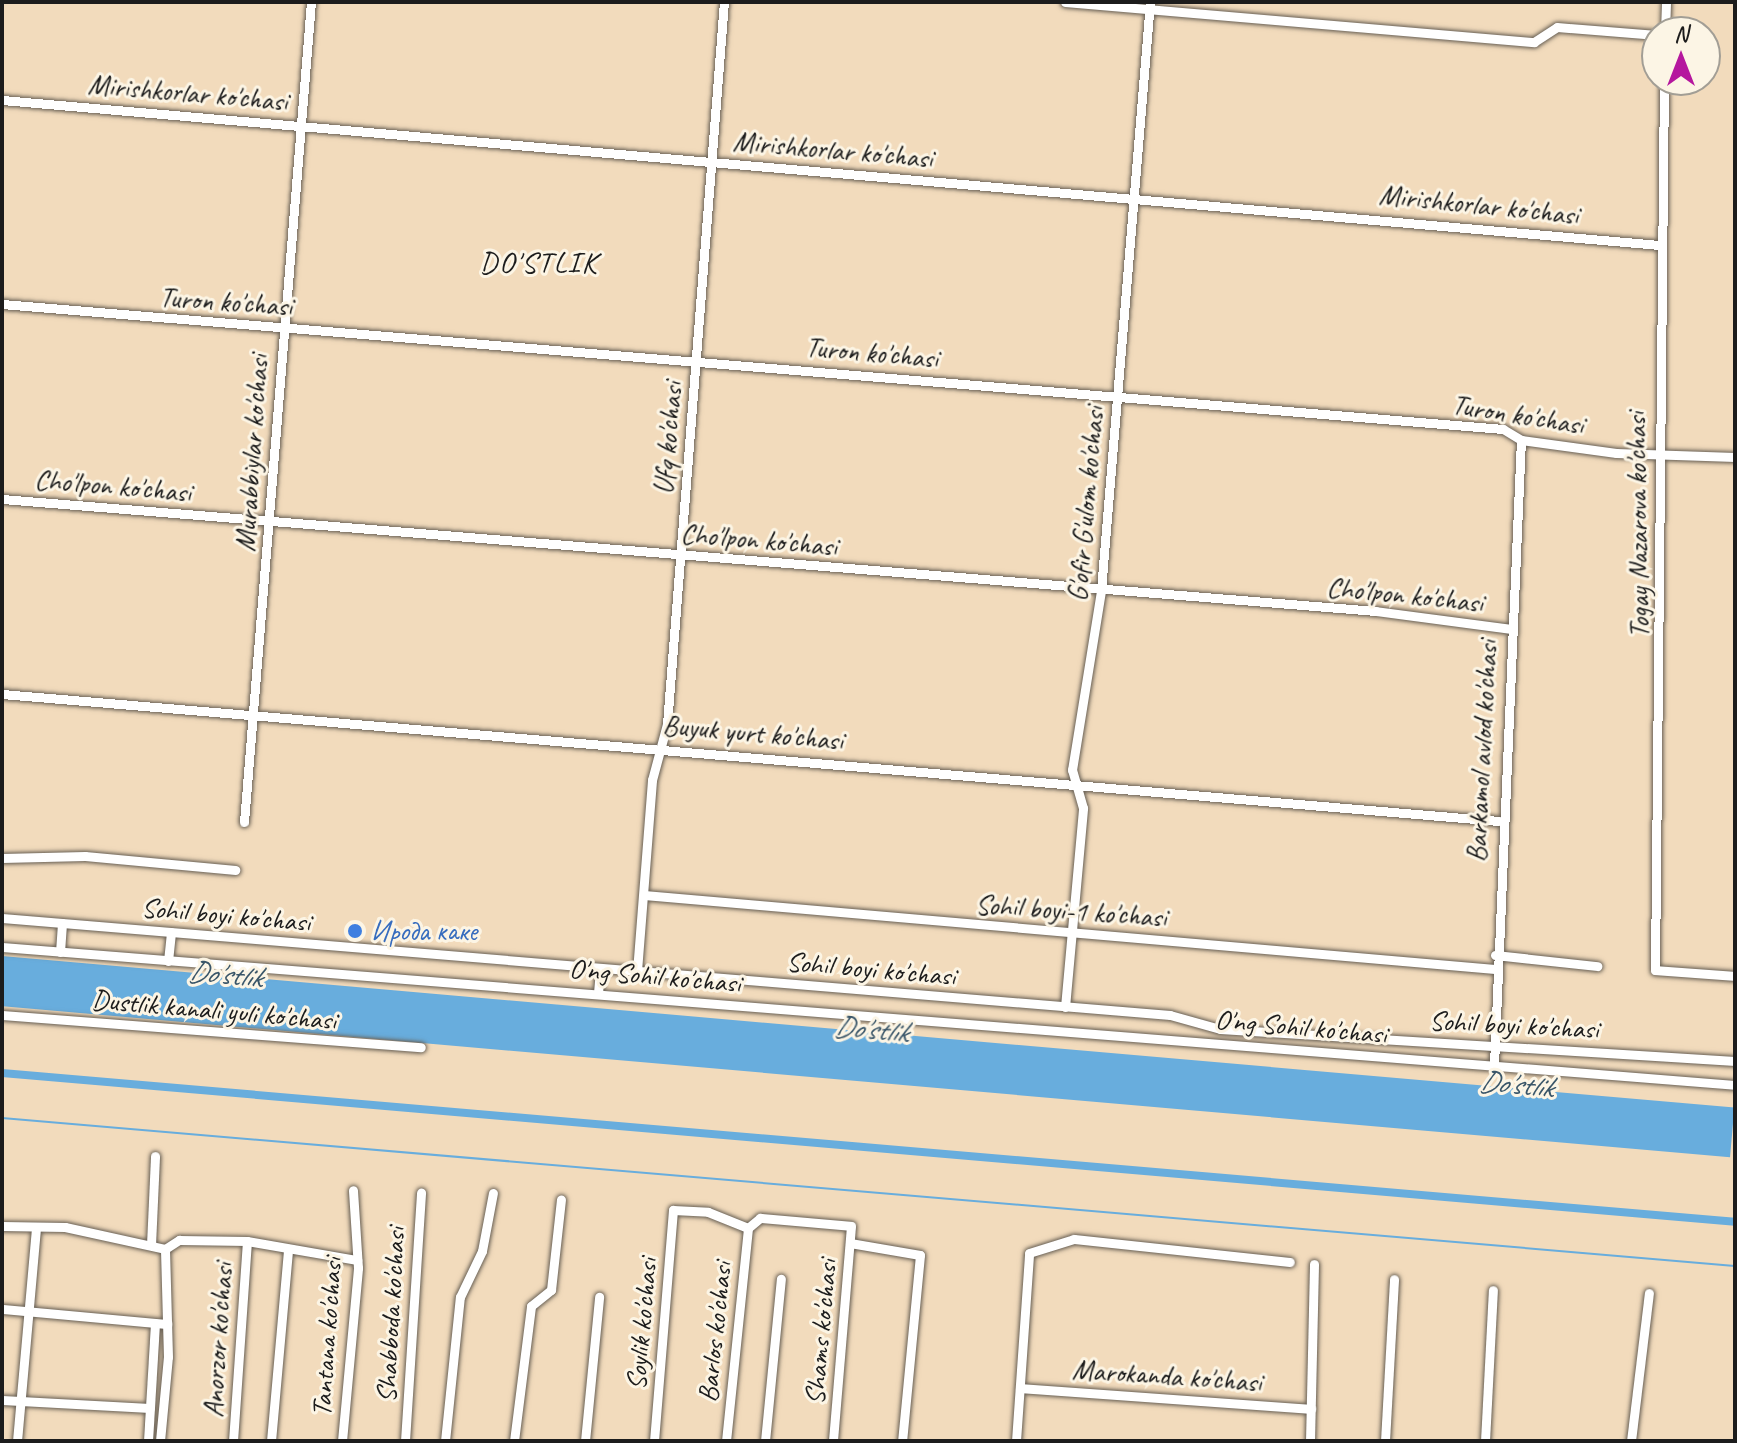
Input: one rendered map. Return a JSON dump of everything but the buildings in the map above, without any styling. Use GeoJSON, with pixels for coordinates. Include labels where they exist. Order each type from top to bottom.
{"type":"FeatureCollection","features":[{"type":"Feature","properties":{"kind":"street","name":"Murabbiylar ko'chasi"},"geometry":{"type":"LineString","coordinates":[[244,822],[311,2]]}},
{"type":"Feature","properties":{"kind":"street","name":"Ufq ko'chasi"},"geometry":{"type":"LineString","coordinates":[[637,971],[681,556],[724,2]]}},
{"type":"Feature","properties":{"kind":"street"},"geometry":{"type":"LineString","coordinates":[[1065,2],[1149,6],[1534,42],[1557,27],[1641,34]]}},
{"type":"Feature","properties":{"kind":"street","name":"G'ofir G'ulom ko'chasi"},"geometry":{"type":"LineString","coordinates":[[1065,1007],[1083,808],[1074,784],[1101,590],[1149,6]]}},
{"type":"Feature","properties":{"kind":"street","name":"Togay Nazarova ko'chasi"},"geometry":{"type":"LineString","coordinates":[[1664,96],[1660,245],[1664,454],[1655,970],[1735,976]]}},
{"type":"Feature","properties":{"kind":"street","name":"Mirishkorlar ko'chasi"},"geometry":{"type":"LineString","coordinates":[[2,100],[1660,245]]}},
{"type":"Feature","properties":{"kind":"street","name":"Turon ko'chasi"},"geometry":{"type":"LineString","coordinates":[[2,304],[1503,429],[1521,440],[1664,454],[1735,457]]}},
{"type":"Feature","properties":{"kind":"street","name":"Barkamol avlod ko'chasi"},"geometry":{"type":"LineString","coordinates":[[1494,1065],[1499,821],[1521,440]]}},
{"type":"Feature","properties":{"kind":"street","name":"Cho'lpon ko'chasi"},"geometry":{"type":"LineString","coordinates":[[2,499],[1101,590],[1511,629]]}},
{"type":"Feature","properties":{"kind":"street","name":"Buyuk yurt ko'chasi"},"geometry":{"type":"LineString","coordinates":[[2,694],[251,717],[661,747],[1499,821]]}},
{"type":"Feature","properties":{"kind":"street"},"geometry":{"type":"LineString","coordinates":[[2,858],[85,856],[235,870]]}},
{"type":"Feature","properties":{"kind":"street","name":"Sohil boyi-1 ko'chasi"},"geometry":{"type":"LineString","coordinates":[[644,895],[1495,969]]}},
{"type":"Feature","properties":{"kind":"street","name":"Sohil boyi ko'chasi"},"geometry":{"type":"LineString","coordinates":[[2,918],[1170,1015],[1220,1029],[1494,1042],[1735,1061]]}},
{"type":"Feature","properties":{"kind":"street"},"geometry":{"type":"LineString","coordinates":[[60,952],[62,923]]}},
{"type":"Feature","properties":{"kind":"street"},"geometry":{"type":"LineString","coordinates":[[168,961],[171,932]]}},
{"type":"Feature","properties":{"kind":"street","name":"O'ng Sohil ko'chasi"},"geometry":{"type":"LineString","coordinates":[[2,947],[1735,1085]]}},
{"type":"Feature","properties":{"kind":"street"},"geometry":{"type":"LineString","coordinates":[[1495,955],[1597,966]]}},
{"type":"Feature","properties":{"kind":"street"},"geometry":{"type":"LineString","coordinates":[[598,993],[600,968]]}},
{"type":"Feature","properties":{"kind":"street","name":"Dustlik kanali yuli ko'chasi"},"geometry":{"type":"LineString","coordinates":[[2,1015],[421,1047]]}},
{"type":"Feature","properties":{"kind":"street"},"geometry":{"type":"LineString","coordinates":[[151,1245],[155,1156]]}},
{"type":"Feature","properties":{"kind":"street","name":"Tantana ko'chasi"},"geometry":{"type":"LineString","coordinates":[[342,1441],[357,1260],[353,1190]]}},
{"type":"Feature","properties":{"kind":"street","name":"Shabboda ko'chasi"},"geometry":{"type":"LineString","coordinates":[[405,1441],[421,1193]]}},
{"type":"Feature","properties":{"kind":"street"},"geometry":{"type":"LineString","coordinates":[[445,1441],[460,1297],[482,1251],[493,1193]]}},
{"type":"Feature","properties":{"kind":"street"},"geometry":{"type":"LineString","coordinates":[[514,1441],[531,1306],[551,1290],[561,1200]]}},
{"type":"Feature","properties":{"kind":"street","name":"Soylik ko'chasi"},"geometry":{"type":"LineString","coordinates":[[654,1441],[673,1210],[708,1212],[748,1228]]}},
{"type":"Feature","properties":{"kind":"street","name":"Shams ko'chasi"},"geometry":{"type":"LineString","coordinates":[[748,1228],[760,1218],[851,1226],[833,1441]]}},
{"type":"Feature","properties":{"kind":"street"},"geometry":{"type":"LineString","coordinates":[[2,1226],[36,1229],[65,1227],[165,1249],[179,1240],[247,1241],[357,1260]]}},
{"type":"Feature","properties":{"kind":"street","name":"Barlos ko'chasi"},"geometry":{"type":"LineString","coordinates":[[726,1441],[748,1228]]}},
{"type":"Feature","properties":{"kind":"street"},"geometry":{"type":"LineString","coordinates":[[17,1441],[36,1229]]}},
{"type":"Feature","properties":{"kind":"street"},"geometry":{"type":"LineString","coordinates":[[1016,1441],[1029,1253],[1074,1239],[1290,1262]]}},
{"type":"Feature","properties":{"kind":"street","name":"Anorzor ko'chasi"},"geometry":{"type":"LineString","coordinates":[[233,1441],[247,1241]]}},
{"type":"Feature","properties":{"kind":"street"},"geometry":{"type":"LineString","coordinates":[[850,1243],[920,1255],[902,1441]]}},
{"type":"Feature","properties":{"kind":"street"},"geometry":{"type":"LineString","coordinates":[[160,1441],[167,1324],[165,1249]]}},
{"type":"Feature","properties":{"kind":"street"},"geometry":{"type":"LineString","coordinates":[[271,1441],[288,1249]]}},
{"type":"Feature","properties":{"kind":"street"},"geometry":{"type":"LineString","coordinates":[[1310,1441],[1314,1264]]}},
{"type":"Feature","properties":{"kind":"street"},"geometry":{"type":"LineString","coordinates":[[765,1441],[781,1279]]}},
{"type":"Feature","properties":{"kind":"street"},"geometry":{"type":"LineString","coordinates":[[1385,1441],[1394,1279]]}},
{"type":"Feature","properties":{"kind":"street"},"geometry":{"type":"LineString","coordinates":[[1485,1441],[1493,1290]]}},
{"type":"Feature","properties":{"kind":"street"},"geometry":{"type":"LineString","coordinates":[[1631,1441],[1649,1293]]}},
{"type":"Feature","properties":{"kind":"street"},"geometry":{"type":"LineString","coordinates":[[585,1441],[599,1297]]}},
{"type":"Feature","properties":{"kind":"street"},"geometry":{"type":"LineString","coordinates":[[2,1309],[167,1324]]}},
{"type":"Feature","properties":{"kind":"street"},"geometry":{"type":"LineString","coordinates":[[148,1441],[155,1323]]}},
{"type":"Feature","properties":{"kind":"street","name":"Marokanda ko'chasi"},"geometry":{"type":"LineString","coordinates":[[1020,1388],[1311,1409]]}},
{"type":"Feature","properties":{"kind":"street"},"geometry":{"type":"LineString","coordinates":[[2,1400],[150,1408]]}},
{"type":"Feature","properties":{"kind":"water"},"geometry":{"type":"Polygon","coordinates":[[[2,956],[1734,1108],[1730,1157],[2,1006],[2,956]]]}},
{"type":"Feature","properties":{"kind":"waterway"},"geometry":{"type":"LineString","coordinates":[[2,1073],[1735,1222]]}},
{"type":"Feature","properties":{"kind":"waterway"},"geometry":{"type":"LineString","coordinates":[[2,1118],[1735,1266]]}},
{"type":"Feature","properties":{"kind":"place","name":"Ирода каке"},"geometry":{"type":"Point","coordinates":[355,931]}},
{"type":"Feature","properties":{"kind":"district","name":"DO'STLIK"},"geometry":{"type":"Point","coordinates":[539,262]}},
{"type":"Feature","properties":{"kind":"water label","name":"Do'stlik"},"geometry":{"type":"Point","coordinates":[225,974]}},
{"type":"Feature","properties":{"kind":"water label","name":"Do'stlik"},"geometry":{"type":"Point","coordinates":[871,1029]}},
{"type":"Feature","properties":{"kind":"water label","name":"Do'stlik"},"geometry":{"type":"Point","coordinates":[1516,1084]}}]}
